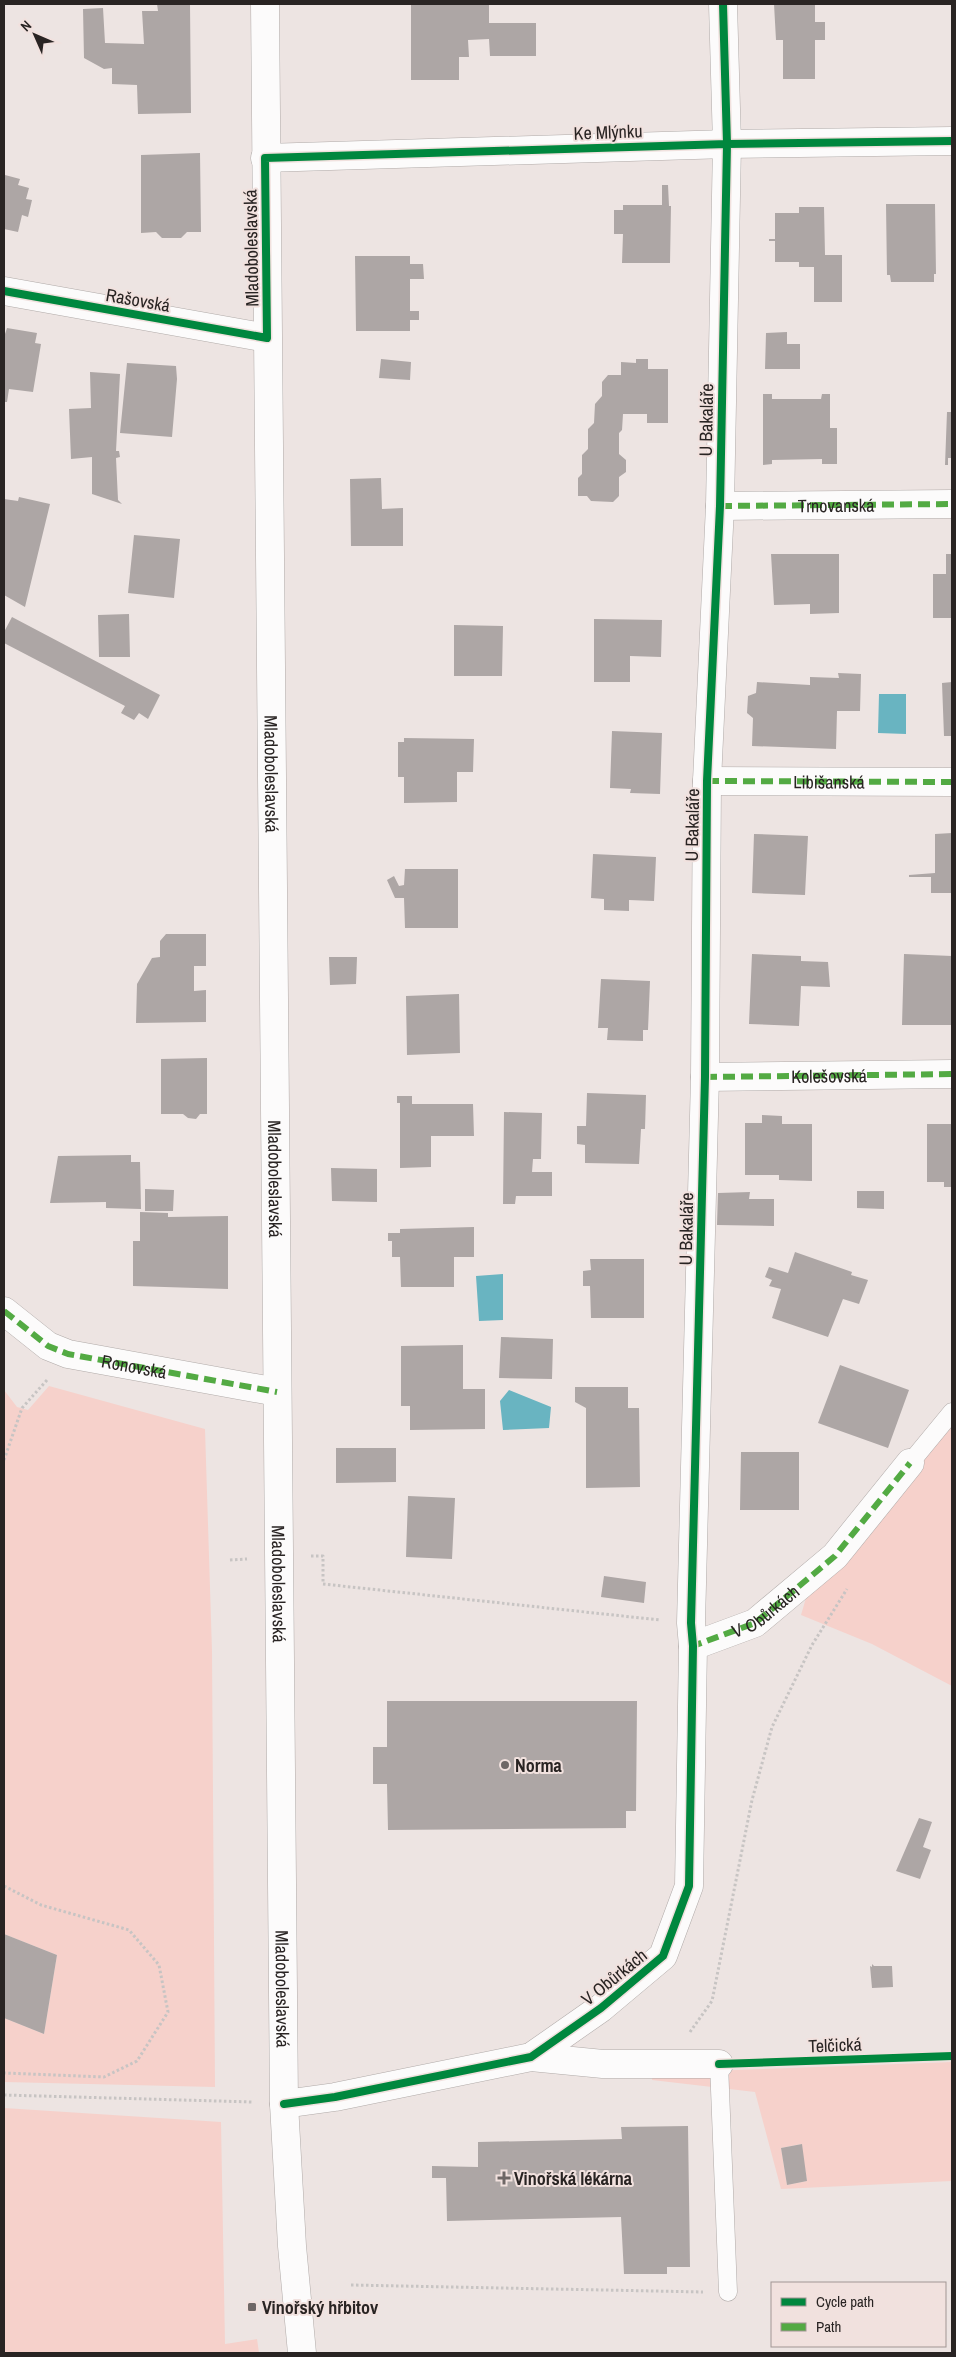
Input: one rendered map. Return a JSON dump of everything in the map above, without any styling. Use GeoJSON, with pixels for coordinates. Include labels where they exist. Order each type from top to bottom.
{"type":"FeatureCollection","features":[{"type":"Feature","properties":{"kind":"street","name":"Mladoboleslavská"},"geometry":{"type":"LineString","coordinates":[[265,4],[284,2104],[292,2246],[302,2353]]}},
{"type":"Feature","properties":{"kind":"street","name":"U Bakaláře"},"geometry":{"type":"LineString","coordinates":[[692,1634],[704,1077],[707,781],[720,506],[726,144],[723,4]]}},
{"type":"Feature","properties":{"kind":"street","name":"Ke Mlýnku"},"geometry":{"type":"LineString","coordinates":[[265,158],[726,144],[952,141]]}},
{"type":"Feature","properties":{"kind":"street","name":"Rašovská"},"geometry":{"type":"LineString","coordinates":[[4,291],[267,338]]}},
{"type":"Feature","properties":{"kind":"street","name":"Trnovanská"},"geometry":{"type":"LineString","coordinates":[[720,506],[952,504]]}},
{"type":"Feature","properties":{"kind":"street","name":"Libišanská"},"geometry":{"type":"LineString","coordinates":[[707,781],[952,782]]}},
{"type":"Feature","properties":{"kind":"street","name":"Kolešovská"},"geometry":{"type":"LineString","coordinates":[[704,1077],[952,1074]]}},
{"type":"Feature","properties":{"kind":"street","name":"Ronovská"},"geometry":{"type":"LineString","coordinates":[[4,1311],[48,1346],[68,1354],[277,1392]]}},
{"type":"Feature","properties":{"kind":"street","name":"V Obůrkách"},"geometry":{"type":"LineString","coordinates":[[284,2104],[335,2097],[531,2058],[601,2008],[664,1956],[689,1886],[692,1634],[755,1623],[835,1556],[910,1463]]}},
{"type":"Feature","properties":{"kind":"street"},"geometry":{"type":"LineString","coordinates":[[531,2058],[603,2064],[719,2064]]}},
{"type":"Feature","properties":{"kind":"lane","name":"V Obůrkách"},"geometry":{"type":"LineString","coordinates":[[910,1463],[952,1412]]}},
{"type":"Feature","properties":{"kind":"lane"},"geometry":{"type":"LineString","coordinates":[[719,2064],[728,2292]]}},
{"type":"Feature","properties":{"kind":"path"},"geometry":{"type":"LineString","coordinates":[[4,1460],[22,1408],[68,1354]]}},
{"type":"Feature","properties":{"kind":"path"},"geometry":{"type":"LineString","coordinates":[[230,1560],[323,1556],[323,1584],[692,1634]]}},
{"type":"Feature","properties":{"kind":"path"},"geometry":{"type":"LineString","coordinates":[[668,2064],[712,2001],[752,1800],[772,1727],[812,1645],[848,1588],[835,1556]]}},
{"type":"Feature","properties":{"kind":"path"},"geometry":{"type":"LineString","coordinates":[[4,1886],[41,1905],[129,1930],[159,1965],[168,2012],[137,2061],[104,2077],[4,2073]]}},
{"type":"Feature","properties":{"kind":"path"},"geometry":{"type":"LineString","coordinates":[[4,2095],[228,2100]]}},
{"type":"Feature","properties":{"kind":"path"},"geometry":{"type":"LineString","coordinates":[[351,2285],[728,2292]]}},
{"type":"Feature","properties":{"kind":"shaded area"},"geometry":{"type":"Polygon","coordinates":[[[49,1386],[205,1429],[212,1651],[215,2087],[4,2082],[4,2018],[44,2034],[57,1955],[4,1934],[4,1390],[17,1407],[28,1410],[49,1386]]]}},
{"type":"Feature","properties":{"kind":"shaded area"},"geometry":{"type":"Polygon","coordinates":[[[952,1423],[952,1686],[872,1644],[801,1615],[811,1581],[952,1423]]]}},
{"type":"Feature","properties":{"kind":"shaded area"},"geometry":{"type":"Polygon","coordinates":[[[952,2062],[952,2181],[781,2189],[755,2092],[652,2080],[653,2073],[952,2062]],[[801,2144],[781,2148],[787,2185],[807,2181],[801,2144]]]}},
{"type":"Feature","properties":{"kind":"shaded area"},"geometry":{"type":"Polygon","coordinates":[[[4,2108],[221,2122],[225,2344],[257,2339],[259,2353],[4,2353],[4,2108]]]}},
{"type":"Feature","properties":{"kind":"water"},"geometry":{"type":"Polygon","coordinates":[[[879,694],[906,694],[906,734],[878,733],[879,694]]]}},
{"type":"Feature","properties":{"kind":"water"},"geometry":{"type":"Polygon","coordinates":[[[503,1274],[503,1320],[479,1321],[476,1276],[503,1274]]]}},
{"type":"Feature","properties":{"kind":"water"},"geometry":{"type":"Polygon","coordinates":[[[509,1390],[551,1407],[549,1428],[503,1430],[500,1401],[509,1390]]]}},
{"type":"Feature","properties":{"kind":"building"},"geometry":{"type":"Polygon","coordinates":[[[157,4],[190,4],[191,113],[138,114],[137,85],[112,84],[112,68],[104,69],[84,58],[83,9],[103,8],[105,43],[144,44],[142,11],[158,11],[157,4]]]}},
{"type":"Feature","properties":{"kind":"building"},"geometry":{"type":"Polygon","coordinates":[[[411,4],[489,4],[489,23],[536,23],[536,56],[490,56],[489,39],[468,40],[469,57],[459,57],[459,80],[411,80],[411,4]]]}},
{"type":"Feature","properties":{"kind":"building"},"geometry":{"type":"Polygon","coordinates":[[[774,4],[815,4],[815,22],[825,22],[825,40],[815,40],[815,79],[783,79],[783,40],[776,40],[774,4]]]}},
{"type":"Feature","properties":{"kind":"building"},"geometry":{"type":"Polygon","coordinates":[[[200,153],[201,232],[187,232],[181,238],[162,238],[156,232],[141,233],[141,155],[200,153]]]}},
{"type":"Feature","properties":{"kind":"building"},"geometry":{"type":"Polygon","coordinates":[[[5,175],[20,179],[18,185],[29,188],[26,199],[32,200],[28,217],[22,215],[18,232],[4,229],[5,175]]]}},
{"type":"Feature","properties":{"kind":"building"},"geometry":{"type":"Polygon","coordinates":[[[662,185],[668,185],[669,206],[671,206],[670,263],[622,263],[623,234],[614,234],[614,210],[623,210],[623,205],[662,205],[662,185]]]}},
{"type":"Feature","properties":{"kind":"building"},"geometry":{"type":"Polygon","coordinates":[[[886,204],[935,204],[936,274],[934,274],[934,282],[891,282],[890,275],[887,275],[886,204]]]}},
{"type":"Feature","properties":{"kind":"building"},"geometry":{"type":"Polygon","coordinates":[[[799,207],[824,207],[825,255],[842,255],[842,302],[814,302],[814,267],[799,267],[799,262],[775,262],[775,241],[769,241],[769,239],[775,239],[775,213],[799,213],[799,207]]]}},
{"type":"Feature","properties":{"kind":"building"},"geometry":{"type":"Polygon","coordinates":[[[355,256],[410,256],[410,264],[423,264],[424,279],[410,279],[410,311],[419,311],[419,320],[410,320],[410,331],[356,331],[355,256]]]}},
{"type":"Feature","properties":{"kind":"building"},"geometry":{"type":"Polygon","coordinates":[[[7,328],[37,333],[35,343],[41,344],[33,392],[9,389],[7,402],[4,402],[4,337],[7,328]]]}},
{"type":"Feature","properties":{"kind":"building"},"geometry":{"type":"Polygon","coordinates":[[[787,332],[787,344],[800,344],[800,369],[765,369],[766,333],[787,332]]]}},
{"type":"Feature","properties":{"kind":"building"},"geometry":{"type":"Polygon","coordinates":[[[381,359],[411,362],[410,380],[379,378],[381,359]]]}},
{"type":"Feature","properties":{"kind":"building"},"geometry":{"type":"Polygon","coordinates":[[[636,359],[648,359],[648,369],[668,369],[668,423],[647,423],[647,414],[623,414],[622,430],[619,433],[619,454],[626,460],[626,472],[619,477],[619,496],[613,502],[591,501],[587,496],[578,496],[578,478],[582,474],[582,455],[588,449],[588,429],[594,423],[595,404],[602,396],[602,382],[608,375],[621,375],[621,362],[636,363],[636,359]]]}},
{"type":"Feature","properties":{"kind":"building"},"geometry":{"type":"Polygon","coordinates":[[[127,363],[176,366],[177,379],[172,437],[120,433],[127,363]]]}},
{"type":"Feature","properties":{"kind":"building"},"geometry":{"type":"Polygon","coordinates":[[[90,372],[120,374],[116,451],[119,451],[120,457],[116,458],[118,500],[122,504],[92,494],[92,457],[71,459],[69,409],[91,408],[90,372]]]}},
{"type":"Feature","properties":{"kind":"building"},"geometry":{"type":"Polygon","coordinates":[[[763,394],[772,394],[772,399],[821,399],[822,394],[830,394],[830,428],[837,428],[837,464],[822,464],[822,459],[772,460],[772,464],[763,465],[763,394]]]}},
{"type":"Feature","properties":{"kind":"building"},"geometry":{"type":"Polygon","coordinates":[[[947,412],[952,412],[952,458],[948,458],[948,465],[945,465],[947,412]]]}},
{"type":"Feature","properties":{"kind":"building"},"geometry":{"type":"Polygon","coordinates":[[[381,478],[382,509],[403,508],[403,546],[351,546],[350,479],[381,478]]]}},
{"type":"Feature","properties":{"kind":"building"},"geometry":{"type":"Polygon","coordinates":[[[19,497],[50,504],[25,607],[4,595],[4,499],[18,501],[19,497]]]}},
{"type":"Feature","properties":{"kind":"building"},"geometry":{"type":"Polygon","coordinates":[[[134,535],[180,539],[174,598],[128,593],[134,535]]]}},
{"type":"Feature","properties":{"kind":"building"},"geometry":{"type":"Polygon","coordinates":[[[771,554],[839,554],[839,613],[810,614],[810,604],[774,605],[771,554]]]}},
{"type":"Feature","properties":{"kind":"building"},"geometry":{"type":"Polygon","coordinates":[[[946,554],[952,554],[952,618],[933,618],[933,574],[946,574],[946,554]]]}},
{"type":"Feature","properties":{"kind":"building"},"geometry":{"type":"Polygon","coordinates":[[[129,614],[130,657],[99,657],[98,615],[129,614]]]}},
{"type":"Feature","properties":{"kind":"building"},"geometry":{"type":"Polygon","coordinates":[[[12,617],[160,695],[148,719],[139,713],[134,720],[121,713],[125,706],[4,643],[4,632],[12,617]]]}},
{"type":"Feature","properties":{"kind":"building"},"geometry":{"type":"Polygon","coordinates":[[[594,619],[662,620],[661,657],[630,656],[630,682],[594,682],[594,619]]]}},
{"type":"Feature","properties":{"kind":"building"},"geometry":{"type":"Polygon","coordinates":[[[454,625],[503,626],[502,676],[454,676],[454,625]]]}},
{"type":"Feature","properties":{"kind":"building"},"geometry":{"type":"Polygon","coordinates":[[[838,673],[861,674],[860,711],[837,711],[836,749],[752,746],[753,718],[747,713],[748,696],[756,693],[757,682],[810,685],[810,677],[839,678],[838,673]]]}},
{"type":"Feature","properties":{"kind":"building"},"geometry":{"type":"Polygon","coordinates":[[[952,682],[952,736],[944,736],[942,683],[952,682]]]}},
{"type":"Feature","properties":{"kind":"building"},"geometry":{"type":"Polygon","coordinates":[[[612,731],[662,733],[660,794],[630,793],[631,789],[610,788],[612,731]]]}},
{"type":"Feature","properties":{"kind":"building"},"geometry":{"type":"Polygon","coordinates":[[[404,738],[474,739],[473,772],[457,772],[457,802],[404,803],[404,777],[398,777],[398,742],[404,742],[404,738]]]}},
{"type":"Feature","properties":{"kind":"building"},"geometry":{"type":"Polygon","coordinates":[[[952,833],[952,893],[931,893],[931,877],[909,877],[909,875],[935,873],[935,834],[952,833]]]}},
{"type":"Feature","properties":{"kind":"building"},"geometry":{"type":"Polygon","coordinates":[[[754,834],[808,836],[805,895],[752,893],[754,834]]]}},
{"type":"Feature","properties":{"kind":"building"},"geometry":{"type":"Polygon","coordinates":[[[593,854],[656,857],[654,901],[629,900],[629,911],[604,910],[604,899],[591,898],[593,854]]]}},
{"type":"Feature","properties":{"kind":"building"},"geometry":{"type":"Polygon","coordinates":[[[405,869],[458,869],[458,928],[405,928],[404,898],[395,898],[387,880],[394,876],[399,886],[404,885],[405,869]]]}},
{"type":"Feature","properties":{"kind":"building"},"geometry":{"type":"Polygon","coordinates":[[[166,934],[206,934],[206,966],[194,966],[194,991],[206,990],[206,1022],[136,1023],[137,984],[152,958],[160,957],[160,941],[166,934]]]}},
{"type":"Feature","properties":{"kind":"building"},"geometry":{"type":"Polygon","coordinates":[[[752,954],[801,956],[801,961],[828,962],[830,987],[801,986],[799,1026],[749,1024],[752,954]]]}},
{"type":"Feature","properties":{"kind":"building"},"geometry":{"type":"Polygon","coordinates":[[[904,954],[952,956],[952,1025],[902,1025],[904,954]]]}},
{"type":"Feature","properties":{"kind":"building"},"geometry":{"type":"Polygon","coordinates":[[[329,957],[357,957],[356,984],[330,985],[329,957]]]}},
{"type":"Feature","properties":{"kind":"building"},"geometry":{"type":"Polygon","coordinates":[[[601,979],[650,981],[648,1030],[643,1030],[643,1041],[607,1040],[608,1028],[598,1028],[601,979]]]}},
{"type":"Feature","properties":{"kind":"building"},"geometry":{"type":"Polygon","coordinates":[[[459,994],[460,1053],[407,1055],[406,996],[459,994]]]}},
{"type":"Feature","properties":{"kind":"building"},"geometry":{"type":"Polygon","coordinates":[[[207,1058],[207,1114],[200,1114],[196,1119],[188,1118],[183,1114],[161,1114],[161,1059],[207,1058]]]}},
{"type":"Feature","properties":{"kind":"building"},"geometry":{"type":"Polygon","coordinates":[[[587,1093],[646,1095],[645,1129],[641,1129],[639,1164],[585,1163],[585,1145],[577,1144],[577,1126],[586,1126],[587,1093]]]}},
{"type":"Feature","properties":{"kind":"building"},"geometry":{"type":"Polygon","coordinates":[[[397,1096],[412,1096],[412,1104],[473,1104],[474,1136],[431,1136],[431,1167],[400,1168],[400,1103],[397,1103],[397,1096]]]}},
{"type":"Feature","properties":{"kind":"building"},"geometry":{"type":"Polygon","coordinates":[[[504,1112],[542,1113],[541,1159],[533,1159],[532,1172],[552,1172],[552,1196],[516,1196],[515,1204],[503,1204],[504,1112]]]}},
{"type":"Feature","properties":{"kind":"building"},"geometry":{"type":"Polygon","coordinates":[[[762,1115],[782,1116],[782,1124],[812,1124],[812,1181],[779,1180],[779,1175],[745,1175],[745,1123],[762,1123],[762,1115]]]}},
{"type":"Feature","properties":{"kind":"building"},"geometry":{"type":"Polygon","coordinates":[[[927,1124],[952,1124],[952,1187],[944,1187],[944,1182],[927,1182],[927,1124]]]}},
{"type":"Feature","properties":{"kind":"building"},"geometry":{"type":"Polygon","coordinates":[[[131,1155],[131,1162],[140,1162],[141,1209],[106,1208],[106,1202],[50,1203],[58,1156],[131,1155]]]}},
{"type":"Feature","properties":{"kind":"building"},"geometry":{"type":"Polygon","coordinates":[[[331,1168],[377,1169],[377,1202],[332,1201],[331,1168]]]}},
{"type":"Feature","properties":{"kind":"building"},"geometry":{"type":"Polygon","coordinates":[[[145,1189],[174,1190],[173,1211],[145,1211],[145,1189]]]}},
{"type":"Feature","properties":{"kind":"building"},"geometry":{"type":"Polygon","coordinates":[[[857,1191],[884,1191],[884,1209],[857,1208],[857,1191]]]}},
{"type":"Feature","properties":{"kind":"building"},"geometry":{"type":"Polygon","coordinates":[[[750,1192],[749,1199],[774,1199],[774,1226],[717,1225],[718,1193],[750,1192]]]}},
{"type":"Feature","properties":{"kind":"building"},"geometry":{"type":"Polygon","coordinates":[[[140,1212],[168,1213],[168,1217],[228,1216],[228,1289],[133,1286],[133,1241],[140,1241],[140,1212]]]}},
{"type":"Feature","properties":{"kind":"building"},"geometry":{"type":"Polygon","coordinates":[[[474,1227],[474,1257],[454,1257],[454,1287],[401,1287],[400,1257],[392,1257],[392,1241],[388,1241],[388,1233],[400,1233],[400,1229],[474,1227]]]}},
{"type":"Feature","properties":{"kind":"building"},"geometry":{"type":"Polygon","coordinates":[[[795,1252],[852,1272],[851,1275],[868,1280],[859,1304],[843,1299],[828,1337],[772,1318],[781,1289],[769,1286],[772,1280],[765,1277],[769,1267],[788,1273],[795,1252]]]}},
{"type":"Feature","properties":{"kind":"building"},"geometry":{"type":"Polygon","coordinates":[[[590,1259],[644,1259],[644,1318],[591,1318],[590,1286],[583,1286],[583,1271],[591,1270],[590,1259]]]}},
{"type":"Feature","properties":{"kind":"building"},"geometry":{"type":"Polygon","coordinates":[[[501,1337],[553,1339],[552,1379],[499,1378],[501,1337]]]}},
{"type":"Feature","properties":{"kind":"building"},"geometry":{"type":"Polygon","coordinates":[[[463,1345],[463,1389],[485,1389],[485,1429],[410,1430],[410,1406],[401,1406],[401,1346],[463,1345]]]}},
{"type":"Feature","properties":{"kind":"building"},"geometry":{"type":"Polygon","coordinates":[[[840,1365],[909,1390],[888,1448],[818,1423],[840,1365]]]}},
{"type":"Feature","properties":{"kind":"building"},"geometry":{"type":"Polygon","coordinates":[[[575,1387],[628,1387],[628,1408],[639,1408],[640,1487],[586,1488],[586,1408],[575,1402],[575,1387]]]}},
{"type":"Feature","properties":{"kind":"building"},"geometry":{"type":"Polygon","coordinates":[[[336,1448],[396,1448],[396,1482],[336,1483],[336,1448]]]}},
{"type":"Feature","properties":{"kind":"building"},"geometry":{"type":"Polygon","coordinates":[[[741,1452],[799,1452],[799,1510],[740,1510],[741,1452]]]}},
{"type":"Feature","properties":{"kind":"building"},"geometry":{"type":"Polygon","coordinates":[[[408,1496],[455,1498],[452,1559],[406,1557],[408,1496]]]}},
{"type":"Feature","properties":{"kind":"building"},"geometry":{"type":"Polygon","coordinates":[[[604,1576],[646,1582],[644,1603],[601,1597],[604,1576]]]}},
{"type":"Feature","properties":{"kind":"building","name":"Norma"},"geometry":{"type":"Polygon","coordinates":[[[387,1701],[637,1701],[636,1811],[626,1811],[626,1828],[388,1830],[387,1784],[373,1784],[373,1747],[387,1747],[387,1701]]]}},
{"type":"Feature","properties":{"kind":"building"},"geometry":{"type":"Polygon","coordinates":[[[919,1818],[932,1822],[923,1847],[931,1850],[920,1879],[896,1871],[919,1818]]]}},
{"type":"Feature","properties":{"kind":"building"},"geometry":{"type":"Polygon","coordinates":[[[4,1934],[57,1955],[44,2034],[4,2018],[4,1934]]]}},
{"type":"Feature","properties":{"kind":"building"},"geometry":{"type":"Polygon","coordinates":[[[872,1964],[874,1966],[892,1966],[893,1987],[872,1988],[870,1966],[872,1967],[872,1964]]]}},
{"type":"Feature","properties":{"kind":"building"},"geometry":{"type":"Polygon","coordinates":[[[688,2126],[690,2267],[667,2267],[667,2274],[624,2274],[621,2217],[447,2221],[446,2178],[432,2178],[432,2166],[478,2167],[478,2142],[622,2139],[621,2127],[688,2126]]]}},
{"type":"Feature","properties":{"kind":"building"},"geometry":{"type":"Polygon","coordinates":[[[802,2144],[807,2181],[787,2185],[781,2148],[802,2144]]]}},
{"type":"Feature","properties":{"kind":"marked path"},"geometry":{"type":"LineString","coordinates":[[720,506],[952,504]]}},
{"type":"Feature","properties":{"kind":"marked path"},"geometry":{"type":"LineString","coordinates":[[707,781],[952,782]]}},
{"type":"Feature","properties":{"kind":"marked path"},"geometry":{"type":"LineString","coordinates":[[705,1077],[952,1074]]}},
{"type":"Feature","properties":{"kind":"marked path"},"geometry":{"type":"LineString","coordinates":[[4,1311],[48,1346],[68,1354],[277,1392]]}},
{"type":"Feature","properties":{"kind":"marked path"},"geometry":{"type":"LineString","coordinates":[[693,1643],[693,1646],[755,1623],[835,1556],[910,1463]]}},
{"type":"Feature","properties":{"kind":"cycle path"},"geometry":{"type":"LineString","coordinates":[[284,2104],[335,2097],[531,2057],[601,2008],[663,1956],[689,1886],[693,1646],[691,1623],[705,1077],[707,781],[720,506],[727,144],[723,4]]}},
{"type":"Feature","properties":{"kind":"cycle path"},"geometry":{"type":"LineString","coordinates":[[4,291],[267,338],[265,158],[727,144],[952,141]]}},
{"type":"Feature","properties":{"kind":"cycle path","name":"Telčická"},"geometry":{"type":"LineString","coordinates":[[719,2064],[952,2056]]}},
{"type":"Feature","properties":{"kind":"place","name":"Norma"},"geometry":{"type":"Point","coordinates":[505,1765]}},
{"type":"Feature","properties":{"kind":"place","name":"Vinořská lékárna"},"geometry":{"type":"Point","coordinates":[504,2178]}},
{"type":"Feature","properties":{"kind":"place","name":"Vinořský hřbitov"},"geometry":{"type":"Point","coordinates":[252,2307]}}]}
